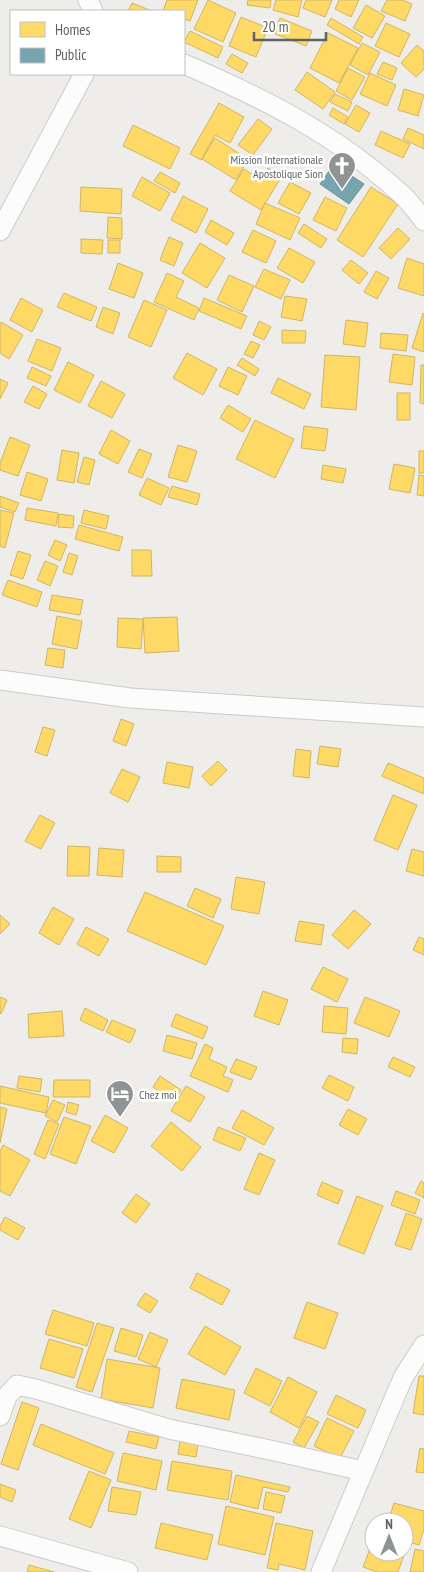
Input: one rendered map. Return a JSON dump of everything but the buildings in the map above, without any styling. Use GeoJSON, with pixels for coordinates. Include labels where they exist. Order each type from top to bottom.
{"type":"FeatureCollection","features":[{"type":"Feature","properties":{"kind":"street"},"geometry":{"type":"LineString","coordinates":[[185,64],[287,112],[336,142],[401,193],[424,221]]}},
{"type":"Feature","properties":{"kind":"street"},"geometry":{"type":"LineString","coordinates":[[0,231],[83,75]]}},
{"type":"Feature","properties":{"kind":"street"},"geometry":{"type":"LineString","coordinates":[[0,680],[130,698],[424,717]]}},
{"type":"Feature","properties":{"kind":"street"},"geometry":{"type":"LineString","coordinates":[[321,1572],[404,1376],[424,1344]]}},
{"type":"Feature","properties":{"kind":"street"},"geometry":{"type":"LineString","coordinates":[[0,1416],[7,1396],[17,1384],[36,1388],[169,1429],[363,1471]]}},
{"type":"Feature","properties":{"kind":"street"},"geometry":{"type":"LineString","coordinates":[[0,1536],[128,1572]]}},
{"type":"Feature","properties":{"kind":"place","name":"Mission Internationale Apostolique Sion"},"geometry":{"type":"Point","coordinates":[342,190]}},
{"type":"Feature","properties":{"kind":"place","name":"Chez moi"},"geometry":{"type":"Point","coordinates":[120,1118]}}]}
